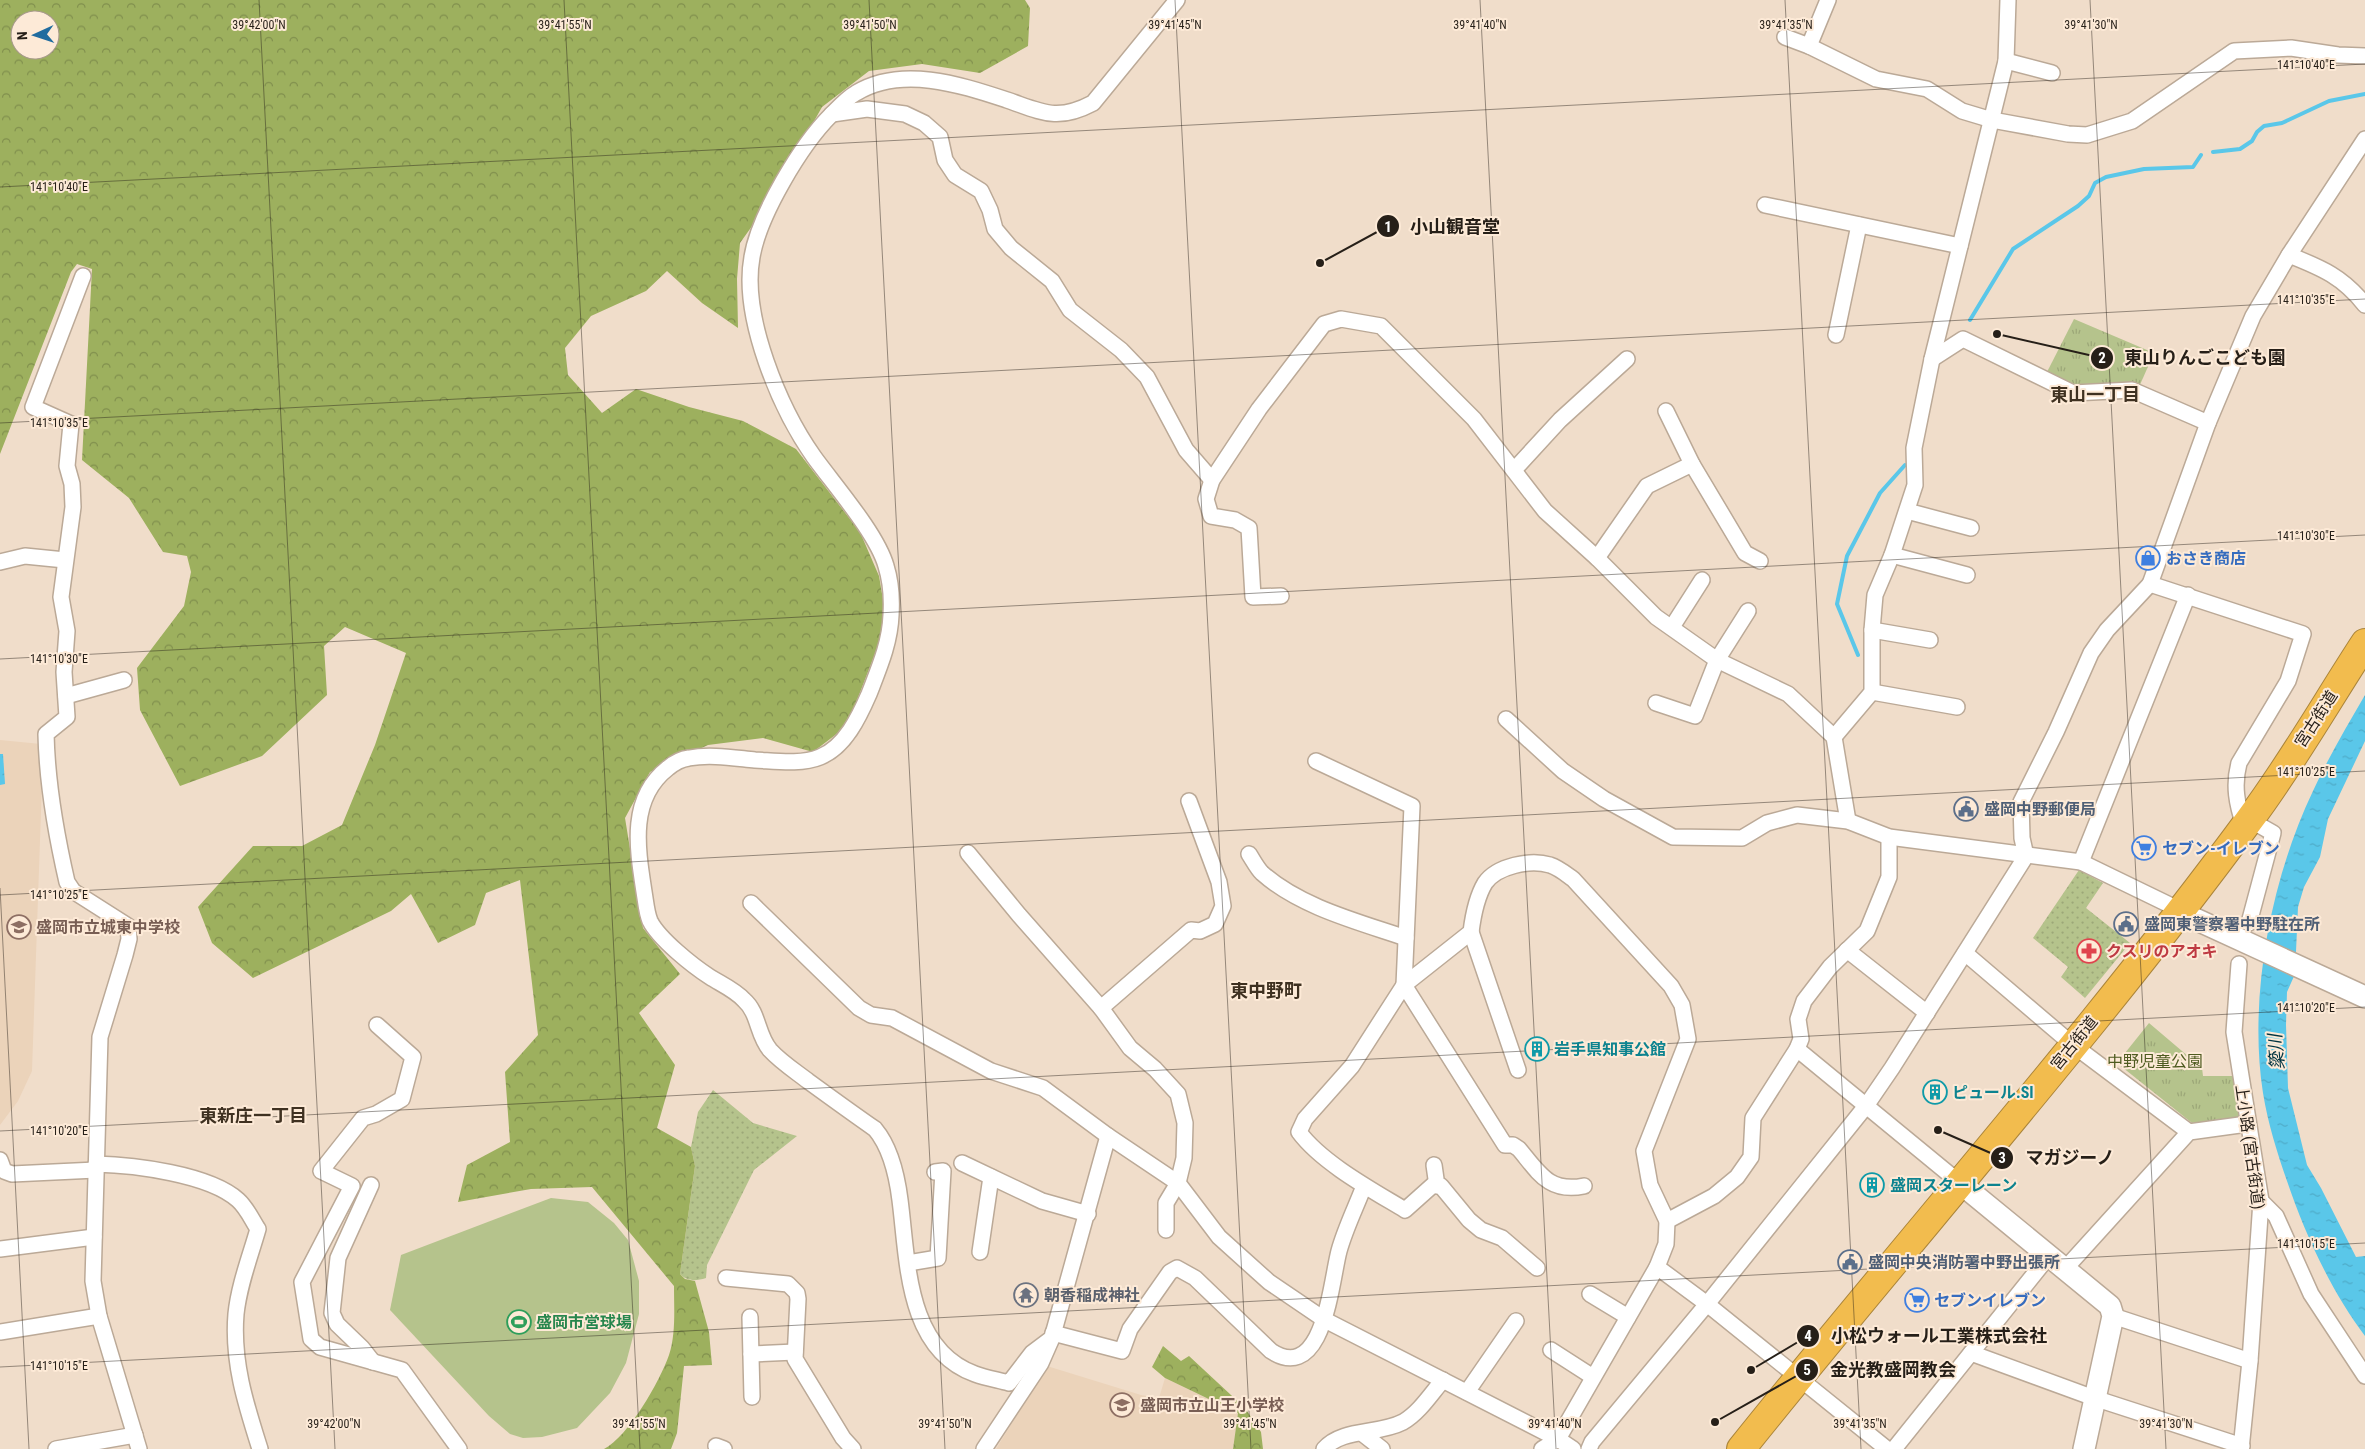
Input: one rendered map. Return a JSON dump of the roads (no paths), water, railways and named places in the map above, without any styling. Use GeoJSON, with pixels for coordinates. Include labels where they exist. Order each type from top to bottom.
{"type":"FeatureCollection","features":[{"type":"Feature","properties":{"kind":"highway","name":"宮古街道"},"geometry":{"type":"LineString","coordinates":[[1741,1449],[2073,1045],[2180,910],[2247,823],[2365,643]]}},
{"type":"Feature","properties":{"kind":"street"},"geometry":{"type":"LineString","coordinates":[[1053,1335],[1032,1353],[1009,1383],[975,1374],[958,1365],[932,1343],[917,1309],[908,1263],[898,1185],[882,1138],[875,1129],[781,1061],[761,1038],[754,1014],[746,1001],[700,971],[651,924],[646,905],[638,842],[638,813],[645,795],[656,777],[674,763],[686,758],[703,756],[780,761],[810,760],[824,756],[848,734],[866,699],[887,648],[891,617],[890,588],[886,564],[878,545],[811,453],[787,414],[755,321],[752,292],[752,258],[763,221],[784,181],[814,135],[832,114],[856,93],[881,83],[922,79],[1008,100],[1041,114],[1075,112],[1093,103],[1177,0]]}},
{"type":"Feature","properties":{"kind":"street"},"geometry":{"type":"LineString","coordinates":[[1809,46],[1828,0]]}},
{"type":"Feature","properties":{"kind":"street"},"geometry":{"type":"LineString","coordinates":[[1834,737],[1872,692],[1872,630],[1875,595],[1908,512],[1915,485],[1914,448],[1932,358],[2006,61],[2008,0]]}},
{"type":"Feature","properties":{"kind":"street"},"geometry":{"type":"LineString","coordinates":[[1785,37],[1809,46],[1876,79],[1927,89],[1962,111],[1992,120],[2068,134],[2087,135],[2132,121],[2234,51],[2291,48],[2338,55],[2365,56]]}},
{"type":"Feature","properties":{"kind":"street"},"geometry":{"type":"LineString","coordinates":[[2006,61],[2052,73]]}},
{"type":"Feature","properties":{"kind":"street"},"geometry":{"type":"LineString","coordinates":[[832,114],[867,109],[905,114],[924,123],[940,137],[945,160],[954,175],[981,190],[990,210],[994,229],[1011,248],[1052,281],[1070,310],[1121,350],[1147,377],[1186,450],[1212,480]]}},
{"type":"Feature","properties":{"kind":"street"},"geometry":{"type":"LineString","coordinates":[[1589,1449],[1598,1435],[1707,1304],[1866,1106],[2026,856],[2022,838],[2021,802],[2056,732],[2091,653],[2107,630],[2150,584],[2208,423],[2253,316],[2289,255],[2365,139]]}},
{"type":"Feature","properties":{"kind":"street"},"geometry":{"type":"LineString","coordinates":[[1765,206],[1960,246]]}},
{"type":"Feature","properties":{"kind":"street"},"geometry":{"type":"LineString","coordinates":[[1836,335],[1859,225]]}},
{"type":"Feature","properties":{"kind":"street"},"geometry":{"type":"LineString","coordinates":[[2289,255],[2325,269],[2352,289],[2365,305]]}},
{"type":"Feature","properties":{"kind":"street"},"geometry":{"type":"LineString","coordinates":[[56,1449],[137,1442],[99,1316],[93,1281],[100,1037],[129,939],[128,926],[73,891],[67,882],[49,781],[46,743],[46,734],[67,717],[64,672],[67,630],[61,597],[72,507],[72,484],[67,466],[72,424],[33,407],[83,276]]}},
{"type":"Feature","properties":{"kind":"street"},"geometry":{"type":"LineString","coordinates":[[1281,596],[1253,597],[1249,528],[1235,520],[1211,516],[1206,498],[1212,480],[1258,409],[1324,324],[1342,319],[1381,326],[1474,419],[1545,512],[1597,558],[1656,617],[1672,626],[1717,660],[1788,694],[1834,737],[1848,821]]}},
{"type":"Feature","properties":{"kind":"street"},"geometry":{"type":"LineString","coordinates":[[1932,358],[1963,339],[2073,393],[2132,390],[2208,423]]}},
{"type":"Feature","properties":{"kind":"street"},"geometry":{"type":"LineString","coordinates":[[1514,470],[1560,420],[1627,360]]}},
{"type":"Feature","properties":{"kind":"street"},"geometry":{"type":"LineString","coordinates":[[1666,411],[1692,464],[1745,553],[1760,561]]}},
{"type":"Feature","properties":{"kind":"street"},"geometry":{"type":"LineString","coordinates":[[1597,558],[1647,486],[1692,464]]}},
{"type":"Feature","properties":{"kind":"street"},"geometry":{"type":"LineString","coordinates":[[1908,512],[1971,528]]}},
{"type":"Feature","properties":{"kind":"street"},"geometry":{"type":"LineString","coordinates":[[1892,555],[1967,575]]}},
{"type":"Feature","properties":{"kind":"street"},"geometry":{"type":"LineString","coordinates":[[0,562],[25,556],[65,560]]}},
{"type":"Feature","properties":{"kind":"street"},"geometry":{"type":"LineString","coordinates":[[1672,626],[1702,580]]}},
{"type":"Feature","properties":{"kind":"street"},"geometry":{"type":"LineString","coordinates":[[2150,584],[2303,634],[2288,680],[2239,763],[2236,777],[2236,801],[2247,823],[2273,833],[2249,923]]}},
{"type":"Feature","properties":{"kind":"street"},"geometry":{"type":"LineString","coordinates":[[2081,862],[2188,595]]}},
{"type":"Feature","properties":{"kind":"street"},"geometry":{"type":"LineString","coordinates":[[1656,703],[1695,716],[1717,660],[1748,610]]}},
{"type":"Feature","properties":{"kind":"street"},"geometry":{"type":"LineString","coordinates":[[1872,630],[1930,640]]}},
{"type":"Feature","properties":{"kind":"street"},"geometry":{"type":"LineString","coordinates":[[66,696],[124,680]]}},
{"type":"Feature","properties":{"kind":"street"},"geometry":{"type":"LineString","coordinates":[[1872,692],[1957,707]]}},
{"type":"Feature","properties":{"kind":"street"},"geometry":{"type":"LineString","coordinates":[[1506,720],[1571,776],[1604,799],[1673,837],[1742,838],[1767,823],[1797,815],[1848,821],[1889,837],[2081,862],[2254,946],[2365,997]]}},
{"type":"Feature","properties":{"kind":"street"},"geometry":{"type":"LineString","coordinates":[[1316,761],[1412,806],[1404,985],[1505,1145],[1513,1145],[1519,1149],[1546,1181],[1565,1189],[1584,1186]]}},
{"type":"Feature","properties":{"kind":"street"},"geometry":{"type":"LineString","coordinates":[[1101,1008],[1191,930],[1200,931],[1215,924],[1223,906],[1219,882],[1189,801]]}},
{"type":"Feature","properties":{"kind":"street"},"geometry":{"type":"LineString","coordinates":[[1667,1221],[1714,1196],[1738,1177],[1751,1157],[1753,1118],[1797,1049],[1801,1039],[1798,1019],[1804,1001],[1830,966],[1867,932],[1888,877],[1889,837]]}},
{"type":"Feature","properties":{"kind":"street"},"geometry":{"type":"LineString","coordinates":[[968,854],[1101,1008],[1130,1048],[1155,1069],[1178,1094],[1185,1123],[1184,1158],[1178,1182],[1166,1203],[1166,1230]]}},
{"type":"Feature","properties":{"kind":"street"},"geometry":{"type":"LineString","coordinates":[[1249,854],[1262,872],[1280,886],[1319,908],[1406,938]]}},
{"type":"Feature","properties":{"kind":"street"},"geometry":{"type":"LineString","coordinates":[[1518,1070],[1471,932],[1474,911],[1485,883],[1497,872],[1514,864],[1548,865],[1562,871],[1573,880],[1671,986],[1682,1005],[1688,1039],[1644,1151],[1650,1185],[1667,1221],[1666,1244],[1657,1267],[1558,1439],[1542,1449]]}},
{"type":"Feature","properties":{"kind":"street"},"geometry":{"type":"LineString","coordinates":[[751,903],[859,1008],[871,1015],[892,1018],[991,1071],[1043,1088],[1108,1136],[1178,1182],[1219,1237],[1269,1282],[1325,1320],[1558,1439],[1573,1449]]}},
{"type":"Feature","properties":{"kind":"street"},"geometry":{"type":"LineString","coordinates":[[1471,932],[1404,985],[1352,1066],[1305,1119],[1299,1132],[1312,1146],[1364,1186],[1405,1210],[1434,1185],[1441,1186],[1469,1220],[1481,1230],[1502,1238],[1537,1268]]}},
{"type":"Feature","properties":{"kind":"street"},"geometry":{"type":"LineString","coordinates":[[1847,950],[1927,1013]]}},
{"type":"Feature","properties":{"kind":"street"},"geometry":{"type":"LineString","coordinates":[[1965,954],[2073,1045],[2189,1132]]}},
{"type":"Feature","properties":{"kind":"street","name":"上小路 (宮古街道)"},"geometry":{"type":"LineString","coordinates":[[2239,964],[2234,1032],[2261,1201],[2250,1361],[2241,1447]]}},
{"type":"Feature","properties":{"kind":"street"},"geometry":{"type":"LineString","coordinates":[[377,1025],[413,1057],[402,1099],[376,1114],[364,1118],[321,1171],[352,1186],[302,1282],[311,1339],[320,1347],[402,1370],[459,1449]]}},
{"type":"Feature","properties":{"kind":"street"},"geometry":{"type":"LineString","coordinates":[[1797,1049],[2110,1306],[2113,1316],[2084,1449]]}},
{"type":"Feature","properties":{"kind":"street"},"geometry":{"type":"LineString","coordinates":[[1894,1449],[1971,1353],[2056,1263],[2189,1132],[2248,1124]]}},
{"type":"Feature","properties":{"kind":"street"},"geometry":{"type":"LineString","coordinates":[[984,1449],[1041,1363],[1053,1335],[1088,1214],[1108,1136]]}},
{"type":"Feature","properties":{"kind":"street"},"geometry":{"type":"LineString","coordinates":[[962,1163],[1042,1201],[1088,1214]]}},
{"type":"Feature","properties":{"kind":"street"},"geometry":{"type":"LineString","coordinates":[[1,1164],[4,1170],[12,1174],[132,1165],[171,1173],[209,1185],[237,1199],[258,1229],[240,1292],[235,1329],[240,1379],[260,1449]]}},
{"type":"Feature","properties":{"kind":"street"},"geometry":{"type":"LineString","coordinates":[[1434,1165],[1437,1186]]}},
{"type":"Feature","properties":{"kind":"street"},"geometry":{"type":"LineString","coordinates":[[908,1263],[938,1258],[944,1171],[935,1172]]}},
{"type":"Feature","properties":{"kind":"street"},"geometry":{"type":"LineString","coordinates":[[980,1252],[991,1177]]}},
{"type":"Feature","properties":{"kind":"street"},"geometry":{"type":"LineString","coordinates":[[371,1185],[338,1258],[332,1313],[337,1324],[362,1348],[372,1362]]}},
{"type":"Feature","properties":{"kind":"street"},"geometry":{"type":"LineString","coordinates":[[1053,1335],[1122,1351],[1130,1329],[1170,1272],[1177,1268],[1195,1278],[1260,1342],[1283,1358],[1296,1358],[1307,1350],[1321,1330],[1325,1320],[1340,1250],[1364,1186]]}},
{"type":"Feature","properties":{"kind":"street"},"geometry":{"type":"LineString","coordinates":[[2261,1201],[2276,1216],[2311,1294],[2365,1376]]}},
{"type":"Feature","properties":{"kind":"street"},"geometry":{"type":"LineString","coordinates":[[0,1249],[94,1237]]}},
{"type":"Feature","properties":{"kind":"street"},"geometry":{"type":"LineString","coordinates":[[1657,1267],[1707,1304],[1887,1449]]}},
{"type":"Feature","properties":{"kind":"street"},"geometry":{"type":"LineString","coordinates":[[726,1278],[788,1284],[794,1288],[798,1299],[795,1359],[843,1438],[853,1449]]}},
{"type":"Feature","properties":{"kind":"street"},"geometry":{"type":"LineString","coordinates":[[1590,1294],[1628,1317]]}},
{"type":"Feature","properties":{"kind":"street"},"geometry":{"type":"LineString","coordinates":[[0,1332],[99,1316]]}},
{"type":"Feature","properties":{"kind":"street"},"geometry":{"type":"LineString","coordinates":[[2113,1316],[2250,1361]]}},
{"type":"Feature","properties":{"kind":"street"},"geometry":{"type":"LineString","coordinates":[[750,1317],[752,1397]]}},
{"type":"Feature","properties":{"kind":"street"},"geometry":{"type":"LineString","coordinates":[[1467,1392],[1516,1321]]}},
{"type":"Feature","properties":{"kind":"street"},"geometry":{"type":"LineString","coordinates":[[1551,1350],[1593,1377]]}},
{"type":"Feature","properties":{"kind":"street"},"geometry":{"type":"LineString","coordinates":[[751,1354],[795,1352]]}},
{"type":"Feature","properties":{"kind":"street"},"geometry":{"type":"LineString","coordinates":[[1971,1353],[2094,1398],[2241,1447]]}},
{"type":"Feature","properties":{"kind":"street"},"geometry":{"type":"LineString","coordinates":[[1324,1449],[1332,1441],[1343,1436],[1363,1434],[1402,1422],[1411,1417],[1444,1380]]}},
{"type":"Feature","properties":{"kind":"street"},"geometry":{"type":"LineString","coordinates":[[1363,1434],[1382,1449]]}},
{"type":"Feature","properties":{"kind":"water","name":"簗川"},"geometry":{"type":"Polygon","coordinates":[[[2365,695],[2365,741],[2328,819],[2320,857],[2304,887],[2298,907],[2295,974],[2287,992],[2286,1025],[2288,1088],[2307,1165],[2321,1188],[2356,1257],[2365,1256],[2365,1336],[2341,1300],[2320,1262],[2294,1201],[2276,1149],[2263,1093],[2259,1056],[2259,1018],[2261,978],[2267,939],[2285,862],[2298,825],[2319,779],[2365,695]]]}},
{"type":"Feature","properties":{"kind":"water"},"geometry":{"type":"Polygon","coordinates":[[[0,754],[3,754],[5,784],[0,785],[0,754]]]}},
{"type":"Feature","properties":{"kind":"waterway"},"geometry":{"type":"LineString","coordinates":[[2213,152],[2240,149],[2252,141],[2257,132],[2264,126],[2282,123],[2329,101],[2365,94]]}},
{"type":"Feature","properties":{"kind":"waterway"},"geometry":{"type":"LineString","coordinates":[[1970,320],[2013,249],[2078,206],[2089,196],[2095,183],[2106,177],[2144,169],[2193,167],[2201,155]]}},
{"type":"Feature","properties":{"kind":"waterway"},"geometry":{"type":"LineString","coordinates":[[1858,655],[1837,604],[1847,556],[1880,493],[1905,465]]}},
{"type":"Feature","properties":{"kind":"place","name":"小山観音堂"},"geometry":{"type":"Point","coordinates":[1320,263]}},
{"type":"Feature","properties":{"kind":"place","name":"東山りんごこども園"},"geometry":{"type":"Point","coordinates":[1997,334]}},
{"type":"Feature","properties":{"kind":"place","name":"おさき商店"},"geometry":{"type":"Point","coordinates":[2148,558]}},
{"type":"Feature","properties":{"kind":"place","name":"盛岡中野郵便局"},"geometry":{"type":"Point","coordinates":[1966,809]}},
{"type":"Feature","properties":{"kind":"place","name":"セブン-イレブン"},"geometry":{"type":"Point","coordinates":[2144,848]}},
{"type":"Feature","properties":{"kind":"place","name":"盛岡東警察署中野駐在所"},"geometry":{"type":"Point","coordinates":[2126,924]}},
{"type":"Feature","properties":{"kind":"place","name":"盛岡市立城東中学校"},"geometry":{"type":"Point","coordinates":[19,927]}},
{"type":"Feature","properties":{"kind":"place","name":"クスリのアオキ"},"geometry":{"type":"Point","coordinates":[2089,951]}},
{"type":"Feature","properties":{"kind":"place","name":"岩手県知事公館"},"geometry":{"type":"Point","coordinates":[1537,1049]}},
{"type":"Feature","properties":{"kind":"place","name":"ピュール.SI"},"geometry":{"type":"Point","coordinates":[1935,1092]}},
{"type":"Feature","properties":{"kind":"place","name":"マガジーノ"},"geometry":{"type":"Point","coordinates":[1938,1130]}},
{"type":"Feature","properties":{"kind":"place","name":"盛岡スターレーン"},"geometry":{"type":"Point","coordinates":[1872,1185]}},
{"type":"Feature","properties":{"kind":"place","name":"盛岡中央消防署中野出張所"},"geometry":{"type":"Point","coordinates":[1850,1262]}},
{"type":"Feature","properties":{"kind":"place","name":"朝香稲成神社"},"geometry":{"type":"Point","coordinates":[1026,1295]}},
{"type":"Feature","properties":{"kind":"place","name":"セブンイレブン"},"geometry":{"type":"Point","coordinates":[1917,1300]}},
{"type":"Feature","properties":{"kind":"place","name":"盛岡市営球場"},"geometry":{"type":"Point","coordinates":[519,1322]}},
{"type":"Feature","properties":{"kind":"place","name":"小松ウォール工業株式会社"},"geometry":{"type":"Point","coordinates":[1751,1370]}},
{"type":"Feature","properties":{"kind":"place","name":"盛岡市立山王小学校"},"geometry":{"type":"Point","coordinates":[1122,1405]}},
{"type":"Feature","properties":{"kind":"place","name":"金光教盛岡教会"},"geometry":{"type":"Point","coordinates":[1715,1422]}},
{"type":"Feature","properties":{"kind":"district","name":"東山一丁目"},"geometry":{"type":"Point","coordinates":[2095,394]}},
{"type":"Feature","properties":{"kind":"district","name":"東中野町"},"geometry":{"type":"Point","coordinates":[1266,990]}},
{"type":"Feature","properties":{"kind":"district","name":"東新庄一丁目"},"geometry":{"type":"Point","coordinates":[253,1115]}},
{"type":"Feature","properties":{"kind":"park label","name":"中野児童公園"},"geometry":{"type":"Point","coordinates":[2155,1061]}}]}
